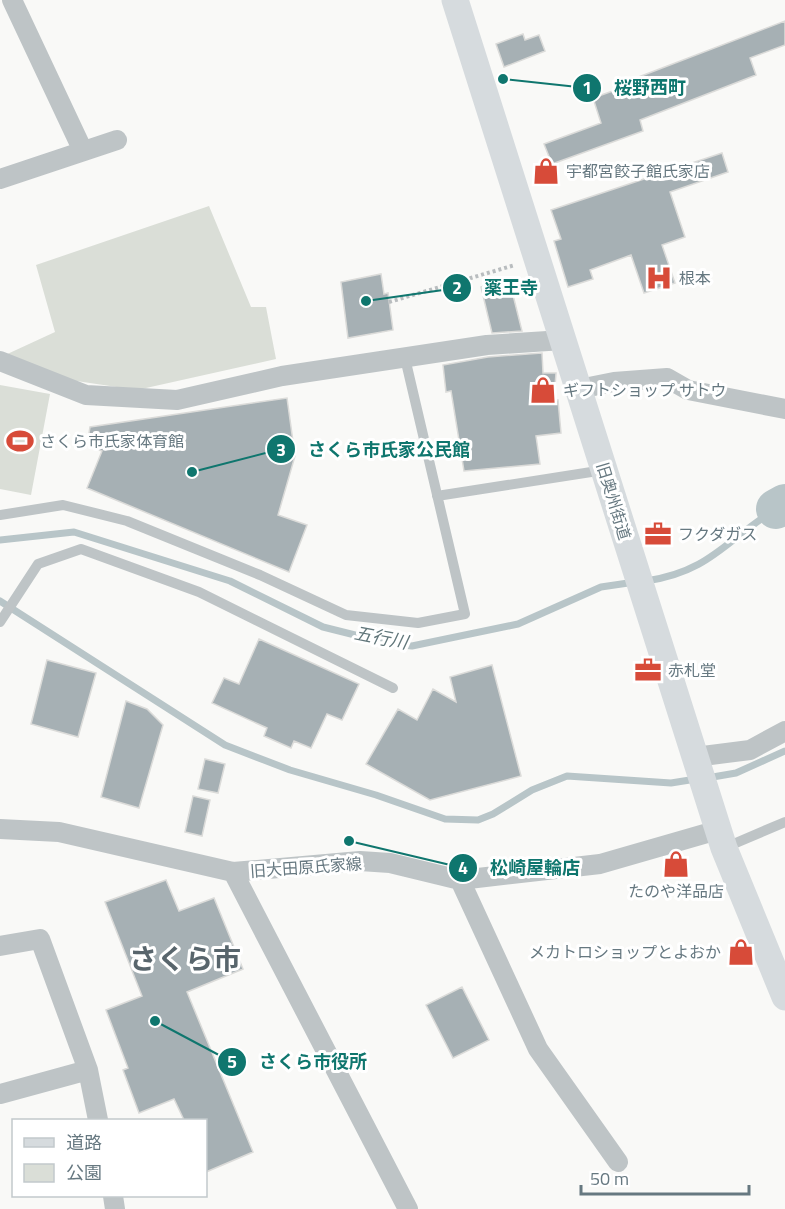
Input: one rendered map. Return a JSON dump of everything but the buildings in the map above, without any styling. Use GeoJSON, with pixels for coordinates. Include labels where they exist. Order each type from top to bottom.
{"type":"FeatureCollection","features":[{"type":"Feature","properties":{"kind":"street"},"geometry":{"type":"LineString","coordinates":[[12,0],[83,151]]}},
{"type":"Feature","properties":{"kind":"street","name":"旧奥州街道"},"geometry":{"type":"LineString","coordinates":[[455,0],[721,839],[785,997]]}},
{"type":"Feature","properties":{"kind":"street"},"geometry":{"type":"LineString","coordinates":[[0,179],[117,140]]}},
{"type":"Feature","properties":{"kind":"street"},"geometry":{"type":"LineString","coordinates":[[0,361],[86,395],[177,400],[282,376],[487,345],[562,340]]}},
{"type":"Feature","properties":{"kind":"street"},"geometry":{"type":"LineString","coordinates":[[579,389],[614,382],[667,378],[688,390],[785,409]]}},
{"type":"Feature","properties":{"kind":"street"},"geometry":{"type":"LineString","coordinates":[[695,757],[750,750],[785,731]]}},
{"type":"Feature","properties":{"kind":"street","name":"旧大田原氏家線"},"geometry":{"type":"LineString","coordinates":[[0,829],[59,832],[233,872],[360,861],[390,863],[460,880],[600,864],[721,839]]}},
{"type":"Feature","properties":{"kind":"street"},"geometry":{"type":"LineString","coordinates":[[233,872],[408,1209]]}},
{"type":"Feature","properties":{"kind":"street"},"geometry":{"type":"LineString","coordinates":[[460,880],[538,1050],[618,1161]]}},
{"type":"Feature","properties":{"kind":"street"},"geometry":{"type":"LineString","coordinates":[[0,946],[40,939],[88,1070],[98,1119]]}},
{"type":"Feature","properties":{"kind":"street"},"geometry":{"type":"LineString","coordinates":[[0,1094],[88,1070]]}},
{"type":"Feature","properties":{"kind":"lane"},"geometry":{"type":"LineString","coordinates":[[0,515],[63,506],[127,521],[260,575],[346,615],[418,624],[465,614],[405,358]]}},
{"type":"Feature","properties":{"kind":"lane"},"geometry":{"type":"LineString","coordinates":[[437,496],[604,470]]}},
{"type":"Feature","properties":{"kind":"lane"},"geometry":{"type":"LineString","coordinates":[[0,622],[38,564],[81,549],[199,592],[393,688]]}},
{"type":"Feature","properties":{"kind":"lane"},"geometry":{"type":"LineString","coordinates":[[721,839],[785,822]]}},
{"type":"Feature","properties":{"kind":"path"},"geometry":{"type":"LineString","coordinates":[[389,302],[516,265]]}},
{"type":"Feature","properties":{"kind":"green space"},"geometry":{"type":"Polygon","coordinates":[[[209,206],[251,307],[266,307],[276,359],[137,390],[63,379],[3,356],[55,332],[36,265],[209,206]]]}},
{"type":"Feature","properties":{"kind":"green space","name":"さくら市氏家体育館"},"geometry":{"type":"Polygon","coordinates":[[[0,385],[50,394],[31,495],[0,489],[0,385]]]}},
{"type":"Feature","properties":{"kind":"waterway","name":"五行川"},"geometry":{"type":"LineString","coordinates":[[776,509],[785,504]]}},
{"type":"Feature","properties":{"kind":"waterway","name":"五行川"},"geometry":{"type":"LineString","coordinates":[[646,581],[668,577],[702,562],[776,509]]}},
{"type":"Feature","properties":{"kind":"waterway","name":"五行川"},"geometry":{"type":"LineString","coordinates":[[0,540],[74,532],[230,581],[323,627],[391,644],[412,646],[518,624],[601,587],[635,582]]}},
{"type":"Feature","properties":{"kind":"waterway"},"geometry":{"type":"LineString","coordinates":[[0,601],[225,745],[290,770],[376,795],[445,819],[478,820],[493,814],[532,790],[567,776],[671,783],[696,779]]}},
{"type":"Feature","properties":{"kind":"waterway"},"geometry":{"type":"LineString","coordinates":[[707,778],[736,773],[785,751]]}},
{"type":"Feature","properties":{"kind":"place","name":"桜野西町"},"geometry":{"type":"Point","coordinates":[503,79]}},
{"type":"Feature","properties":{"kind":"place","name":"宇都宮餃子館氏家店"},"geometry":{"type":"Point","coordinates":[546,171]}},
{"type":"Feature","properties":{"kind":"place","name":"根本"},"geometry":{"type":"Point","coordinates":[659,278]}},
{"type":"Feature","properties":{"kind":"place","name":"薬王寺"},"geometry":{"type":"Point","coordinates":[366,301]}},
{"type":"Feature","properties":{"kind":"place","name":"ギフトショップ サトウ"},"geometry":{"type":"Point","coordinates":[543,390]}},
{"type":"Feature","properties":{"kind":"place","name":"さくら市氏家体育館"},"geometry":{"type":"Point","coordinates":[20,441]}},
{"type":"Feature","properties":{"kind":"place","name":"さくら市氏家公民館"},"geometry":{"type":"Point","coordinates":[192,472]}},
{"type":"Feature","properties":{"kind":"place","name":"フクダガス"},"geometry":{"type":"Point","coordinates":[658,534]}},
{"type":"Feature","properties":{"kind":"place","name":"赤札堂"},"geometry":{"type":"Point","coordinates":[648,670]}},
{"type":"Feature","properties":{"kind":"place","name":"松崎屋輪店"},"geometry":{"type":"Point","coordinates":[349,841]}},
{"type":"Feature","properties":{"kind":"place","name":"たのや洋品店"},"geometry":{"type":"Point","coordinates":[676,864]}},
{"type":"Feature","properties":{"kind":"place","name":"メカトロショップとよおか"},"geometry":{"type":"Point","coordinates":[741,952]}},
{"type":"Feature","properties":{"kind":"place","name":"さくら市役所"},"geometry":{"type":"Point","coordinates":[155,1021]}},
{"type":"Feature","properties":{"kind":"district","name":"さくら市"},"geometry":{"type":"Point","coordinates":[185,959]}}]}
